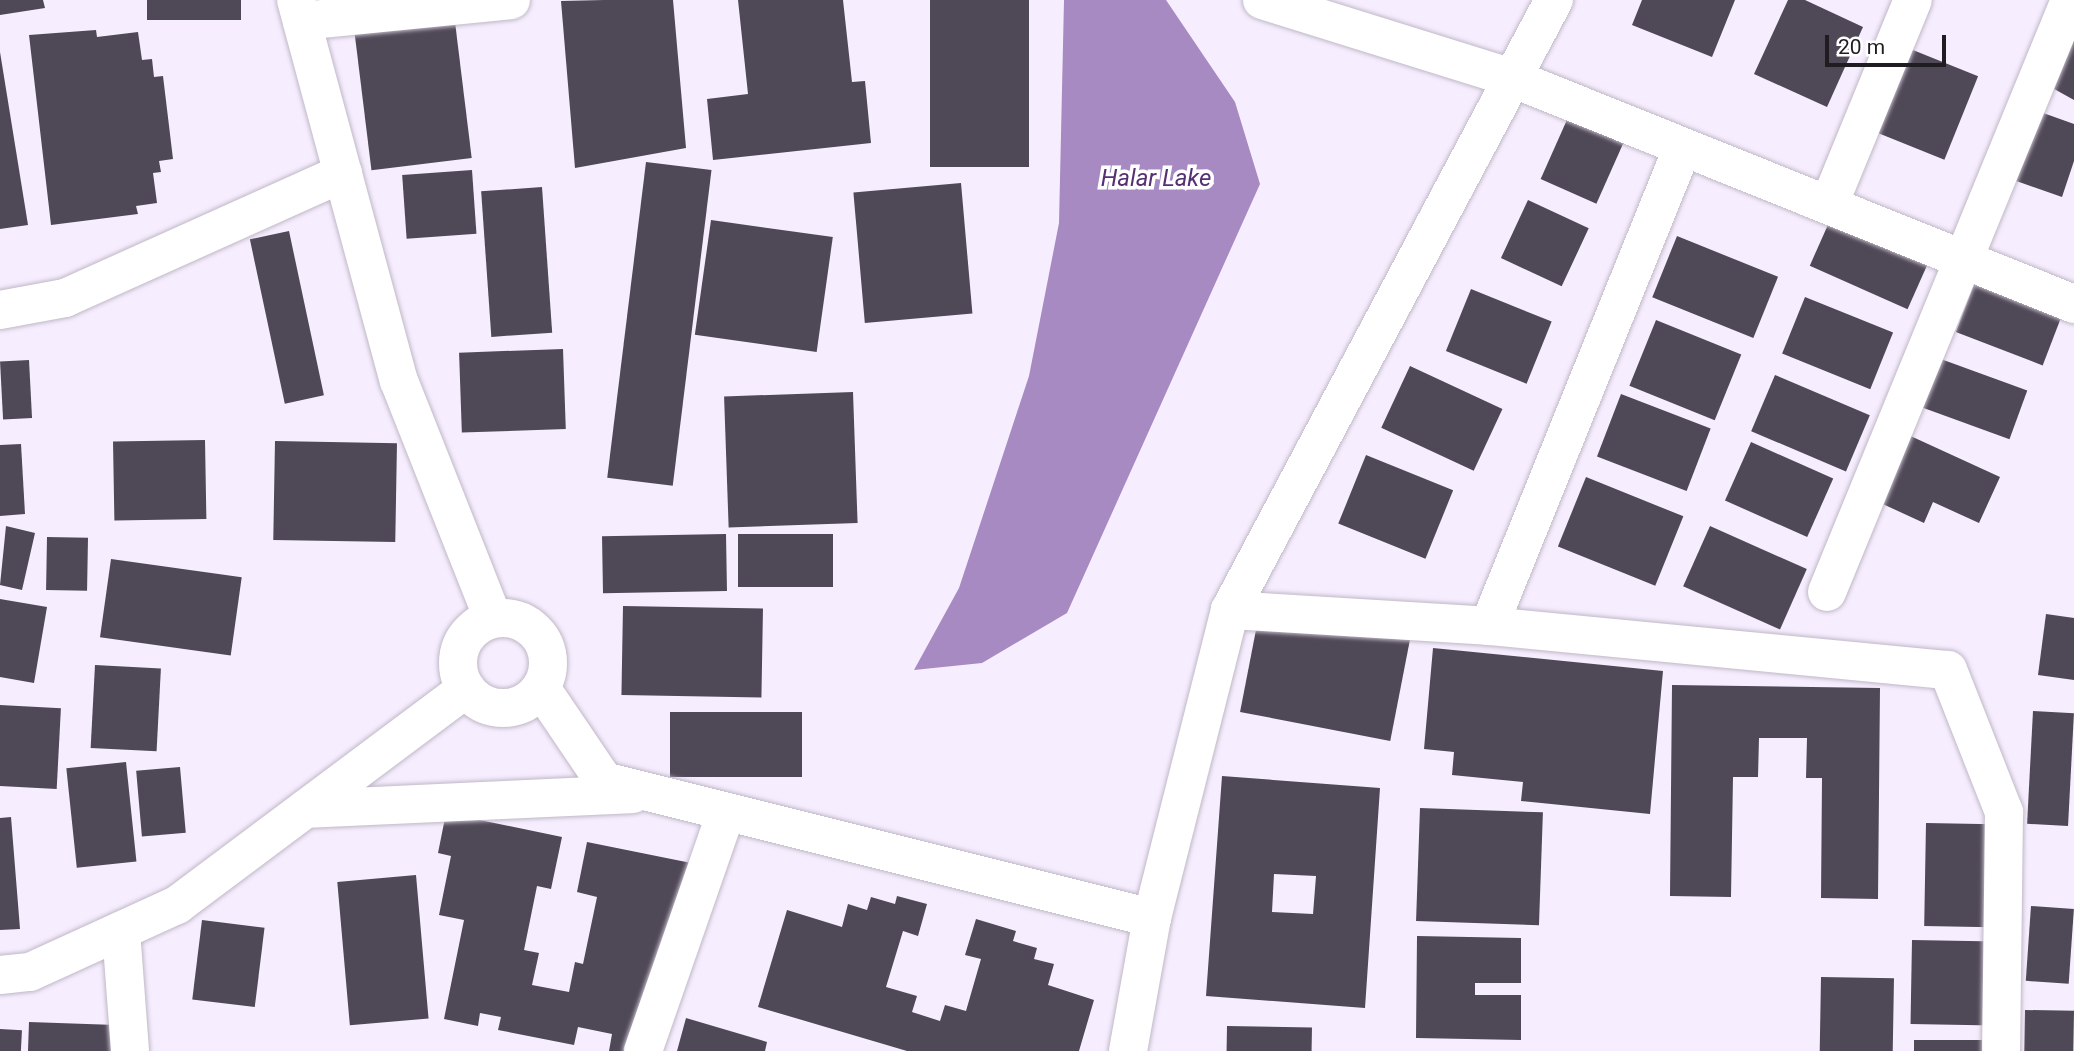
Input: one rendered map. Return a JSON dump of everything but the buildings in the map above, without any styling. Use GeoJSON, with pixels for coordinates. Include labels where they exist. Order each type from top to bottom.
{"type":"FeatureCollection","features":[{"type":"Feature","properties":{"kind":"street"},"geometry":{"type":"LineString","coordinates":[[493,618],[399,381],[299,11],[511,0]]}},
{"type":"Feature","properties":{"kind":"street"},"geometry":{"type":"LineString","coordinates":[[1262,0],[1512,78],[1682,149],[1830,202],[1962,260],[2074,304]]}},
{"type":"Feature","properties":{"kind":"street"},"geometry":{"type":"LineString","coordinates":[[1128,1051],[1152,918],[1230,610],[1554,0]]}},
{"type":"Feature","properties":{"kind":"street"},"geometry":{"type":"LineString","coordinates":[[1830,202],[1913,0]]}},
{"type":"Feature","properties":{"kind":"street"},"geometry":{"type":"LineString","coordinates":[[1827,592],[2070,0]]}},
{"type":"Feature","properties":{"kind":"street"},"geometry":{"type":"LineString","coordinates":[[1489,626],[1682,149]]}},
{"type":"Feature","properties":{"kind":"street"},"geometry":{"type":"LineString","coordinates":[[0,310],[65,298],[343,173]]}},
{"type":"Feature","properties":{"kind":"street"},"geometry":{"type":"LineString","coordinates":[[1230,610],[1489,626],[1948,670],[2004,812],[2001,1051]]}},
{"type":"Feature","properties":{"kind":"street"},"geometry":{"type":"LineString","coordinates":[[493,618],[527,625],[540,637],[548,671],[541,688],[513,708],[495,708],[466,689],[459,673],[461,647],[477,626],[493,618]]}},
{"type":"Feature","properties":{"kind":"street"},"geometry":{"type":"LineString","coordinates":[[541,688],[604,781],[1152,918]]}},
{"type":"Feature","properties":{"kind":"street"},"geometry":{"type":"LineString","coordinates":[[0,975],[30,972],[177,905],[466,689]]}},
{"type":"Feature","properties":{"kind":"street"},"geometry":{"type":"LineString","coordinates":[[306,809],[649,793]]}},
{"type":"Feature","properties":{"kind":"street"},"geometry":{"type":"LineString","coordinates":[[643,1051],[726,813]]}},
{"type":"Feature","properties":{"kind":"street"},"geometry":{"type":"LineString","coordinates":[[121,931],[130,1051]]}},
{"type":"Feature","properties":{"kind":"water","name":"Halar Lake"},"geometry":{"type":"Polygon","coordinates":[[[1064,0],[1166,0],[1235,102],[1260,184],[1067,613],[982,663],[914,670],[959,588],[1029,376],[1059,223],[1064,0]]]}}]}
